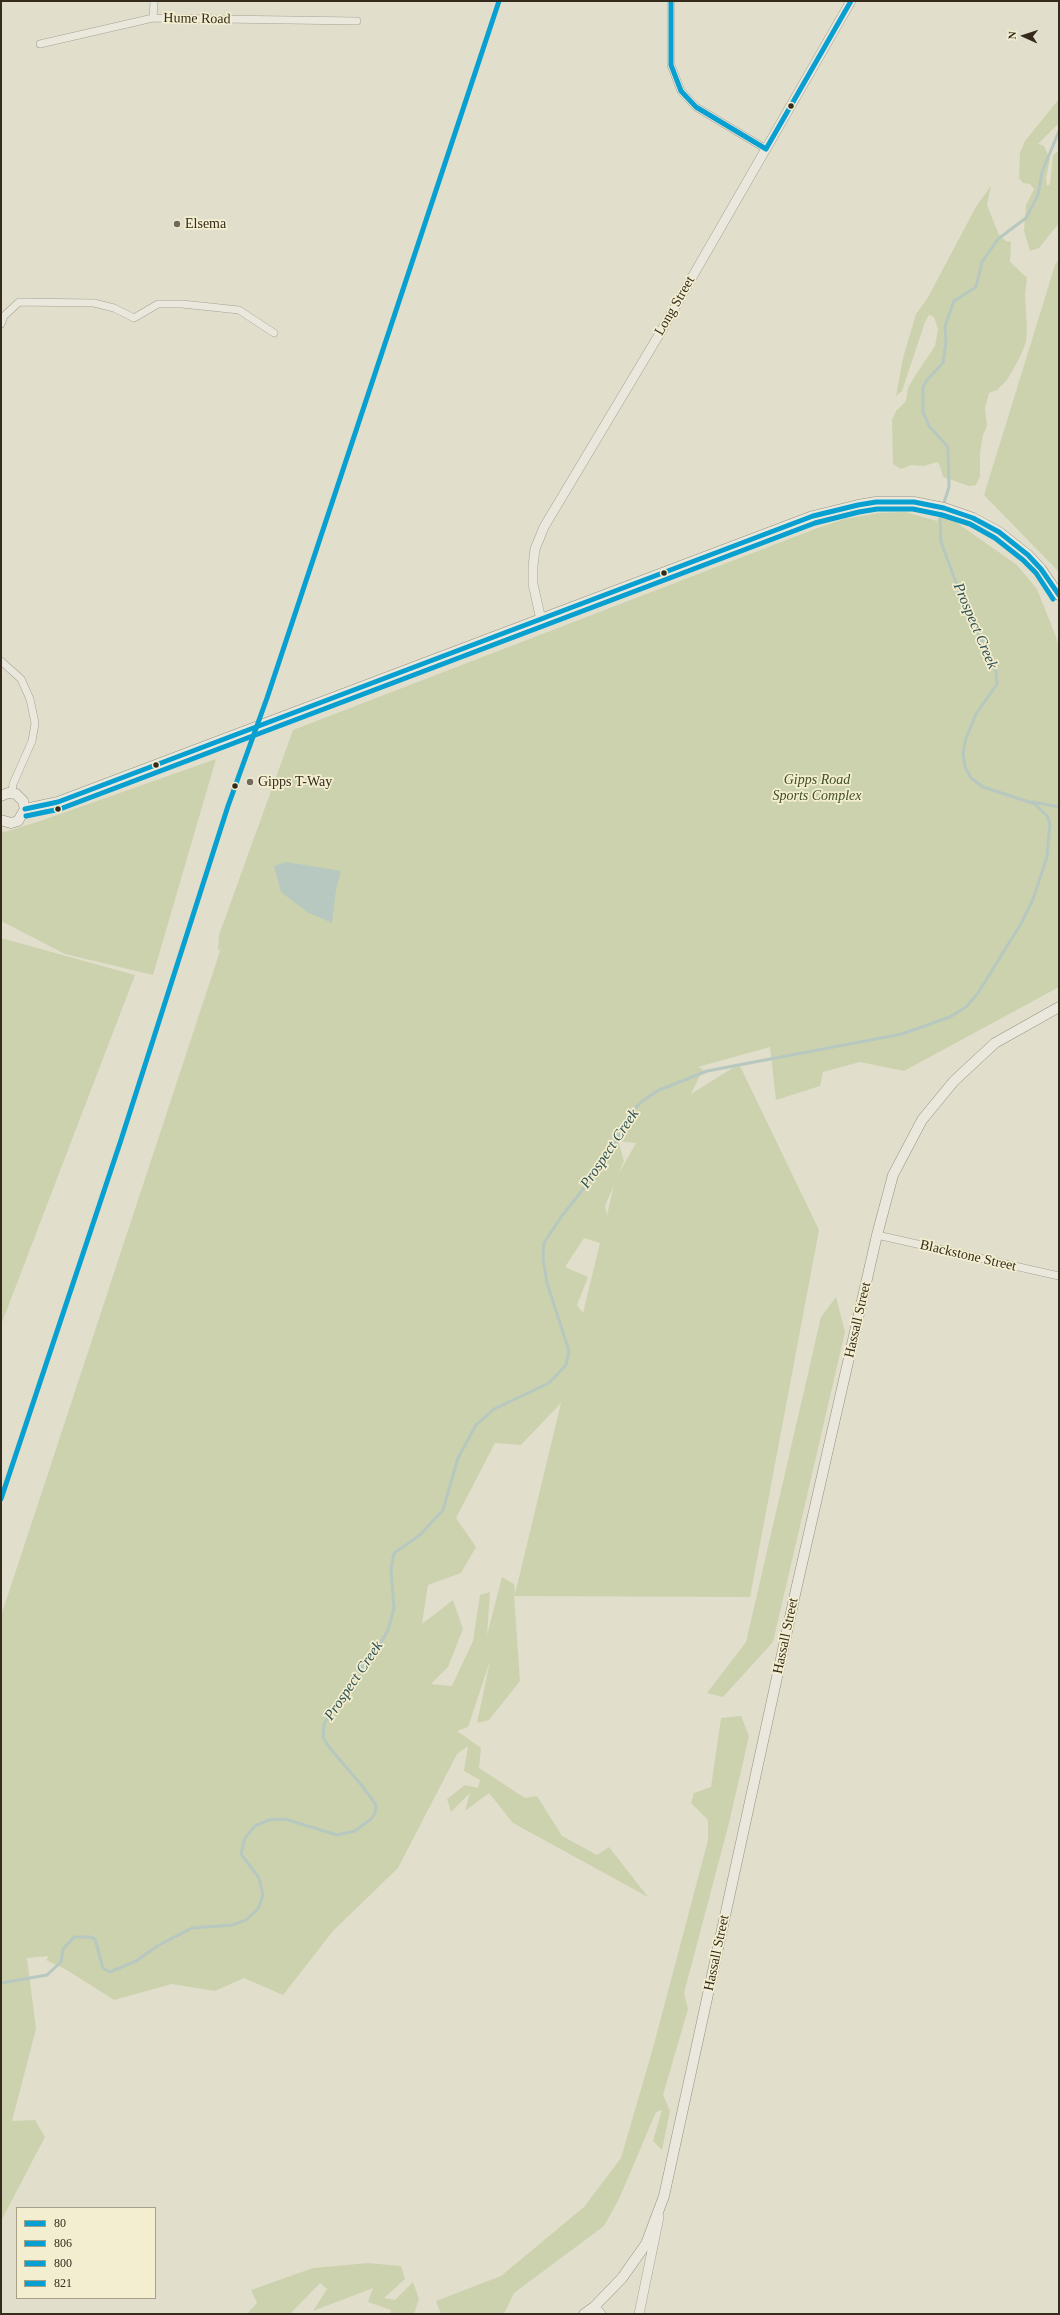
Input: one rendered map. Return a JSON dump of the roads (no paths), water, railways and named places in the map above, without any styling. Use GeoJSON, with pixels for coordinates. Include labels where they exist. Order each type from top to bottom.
{"type":"FeatureCollection","features":[{"type":"Feature","properties":{"kind":"main road"},"geometry":{"type":"LineString","coordinates":[[25,809],[58,802],[831,511],[876,502],[927,504],[958,512],[987,525],[1014,542],[1041,569],[1059,595]]}},
{"type":"Feature","properties":{"kind":"main road"},"geometry":{"type":"LineString","coordinates":[[1,796],[12,793],[23,801],[25,809],[18,821],[11,823],[1,820]]}},
{"type":"Feature","properties":{"kind":"main road","name":"Hassall Street"},"geometry":{"type":"LineString","coordinates":[[584,2314],[597,2311],[646,2244],[664,2196],[794,1597],[877,1235],[893,1175],[922,1120],[954,1081],[995,1043],[1059,1007]]}},
{"type":"Feature","properties":{"kind":"street"},"geometry":{"type":"LineString","coordinates":[[154,1],[154,18]]}},
{"type":"Feature","properties":{"kind":"street"},"geometry":{"type":"LineString","coordinates":[[671,1],[670,61],[681,91],[696,107],[766,149]]}},
{"type":"Feature","properties":{"kind":"street","name":"Long Street"},"geometry":{"type":"LineString","coordinates":[[541,620],[533,584],[533,566],[535,549],[544,527],[664,326],[851,1]]}},
{"type":"Feature","properties":{"kind":"street","name":"Hume Road"},"geometry":{"type":"LineString","coordinates":[[40,44],[154,18],[357,21]]}},
{"type":"Feature","properties":{"kind":"street"},"geometry":{"type":"LineString","coordinates":[[1,324],[4,316],[19,302],[94,303],[114,308],[134,318],[158,304],[182,304],[239,310],[274,333]]}},
{"type":"Feature","properties":{"kind":"street"},"geometry":{"type":"LineString","coordinates":[[1,661],[21,679],[30,699],[35,723],[32,741],[13,784],[12,793]]}},
{"type":"Feature","properties":{"kind":"street","name":"Blackstone Street"},"geometry":{"type":"LineString","coordinates":[[877,1235],[1059,1276]]}},
{"type":"Feature","properties":{"kind":"street"},"geometry":{"type":"LineString","coordinates":[[640,2314],[664,2196]]}},
{"type":"Feature","properties":{"kind":"waterway","name":"Prospect Creek"},"geometry":{"type":"LineString","coordinates":[[1,1983],[47,1975],[61,1962],[63,1949],[74,1937],[90,1937],[95,1939],[103,1968],[110,1972],[136,1961],[159,1945],[192,1928],[232,1925],[246,1920],[258,1909],[263,1895],[259,1878],[241,1854],[245,1838],[255,1826],[269,1820],[285,1819],[337,1835],[355,1831],[371,1819],[375,1813],[376,1805],[363,1787],[329,1747],[323,1737],[324,1724],[353,1677],[376,1651],[388,1630],[394,1608],[391,1570],[394,1553],[420,1535],[443,1510],[458,1458],[476,1425],[494,1409],[549,1383],[566,1365],[569,1351],[547,1283],[543,1258],[544,1243],[561,1217],[603,1164],[632,1112],[640,1103],[657,1091],[707,1071],[902,1034],[950,1017],[966,1007],[978,993],[1022,922],[1033,899],[1047,857],[1050,824],[1047,816],[1035,804],[983,787],[971,778],[965,767],[963,753],[966,738],[976,714],[997,684],[996,671],[961,596],[941,542],[940,515],[949,487],[948,447],[929,426],[923,412],[923,387],[927,380],[943,363],[946,342],[945,326],[954,301],[976,287],[982,262],[998,239],[1026,218],[1038,195],[1042,172],[1059,131]]}},
{"type":"Feature","properties":{"kind":"waterway"},"geometry":{"type":"LineString","coordinates":[[1033,802],[1059,807]]}},
{"type":"Feature","properties":{"kind":"place","name":"Elsema"},"geometry":{"type":"Point","coordinates":[177,224]}},
{"type":"Feature","properties":{"kind":"place","name":"Gipps T-Way"},"geometry":{"type":"Point","coordinates":[250,782]}},
{"type":"Feature","properties":{"kind":"park label","name":"Gipps Road Sports Complex"},"geometry":{"type":"Point","coordinates":[817,788]}}]}
